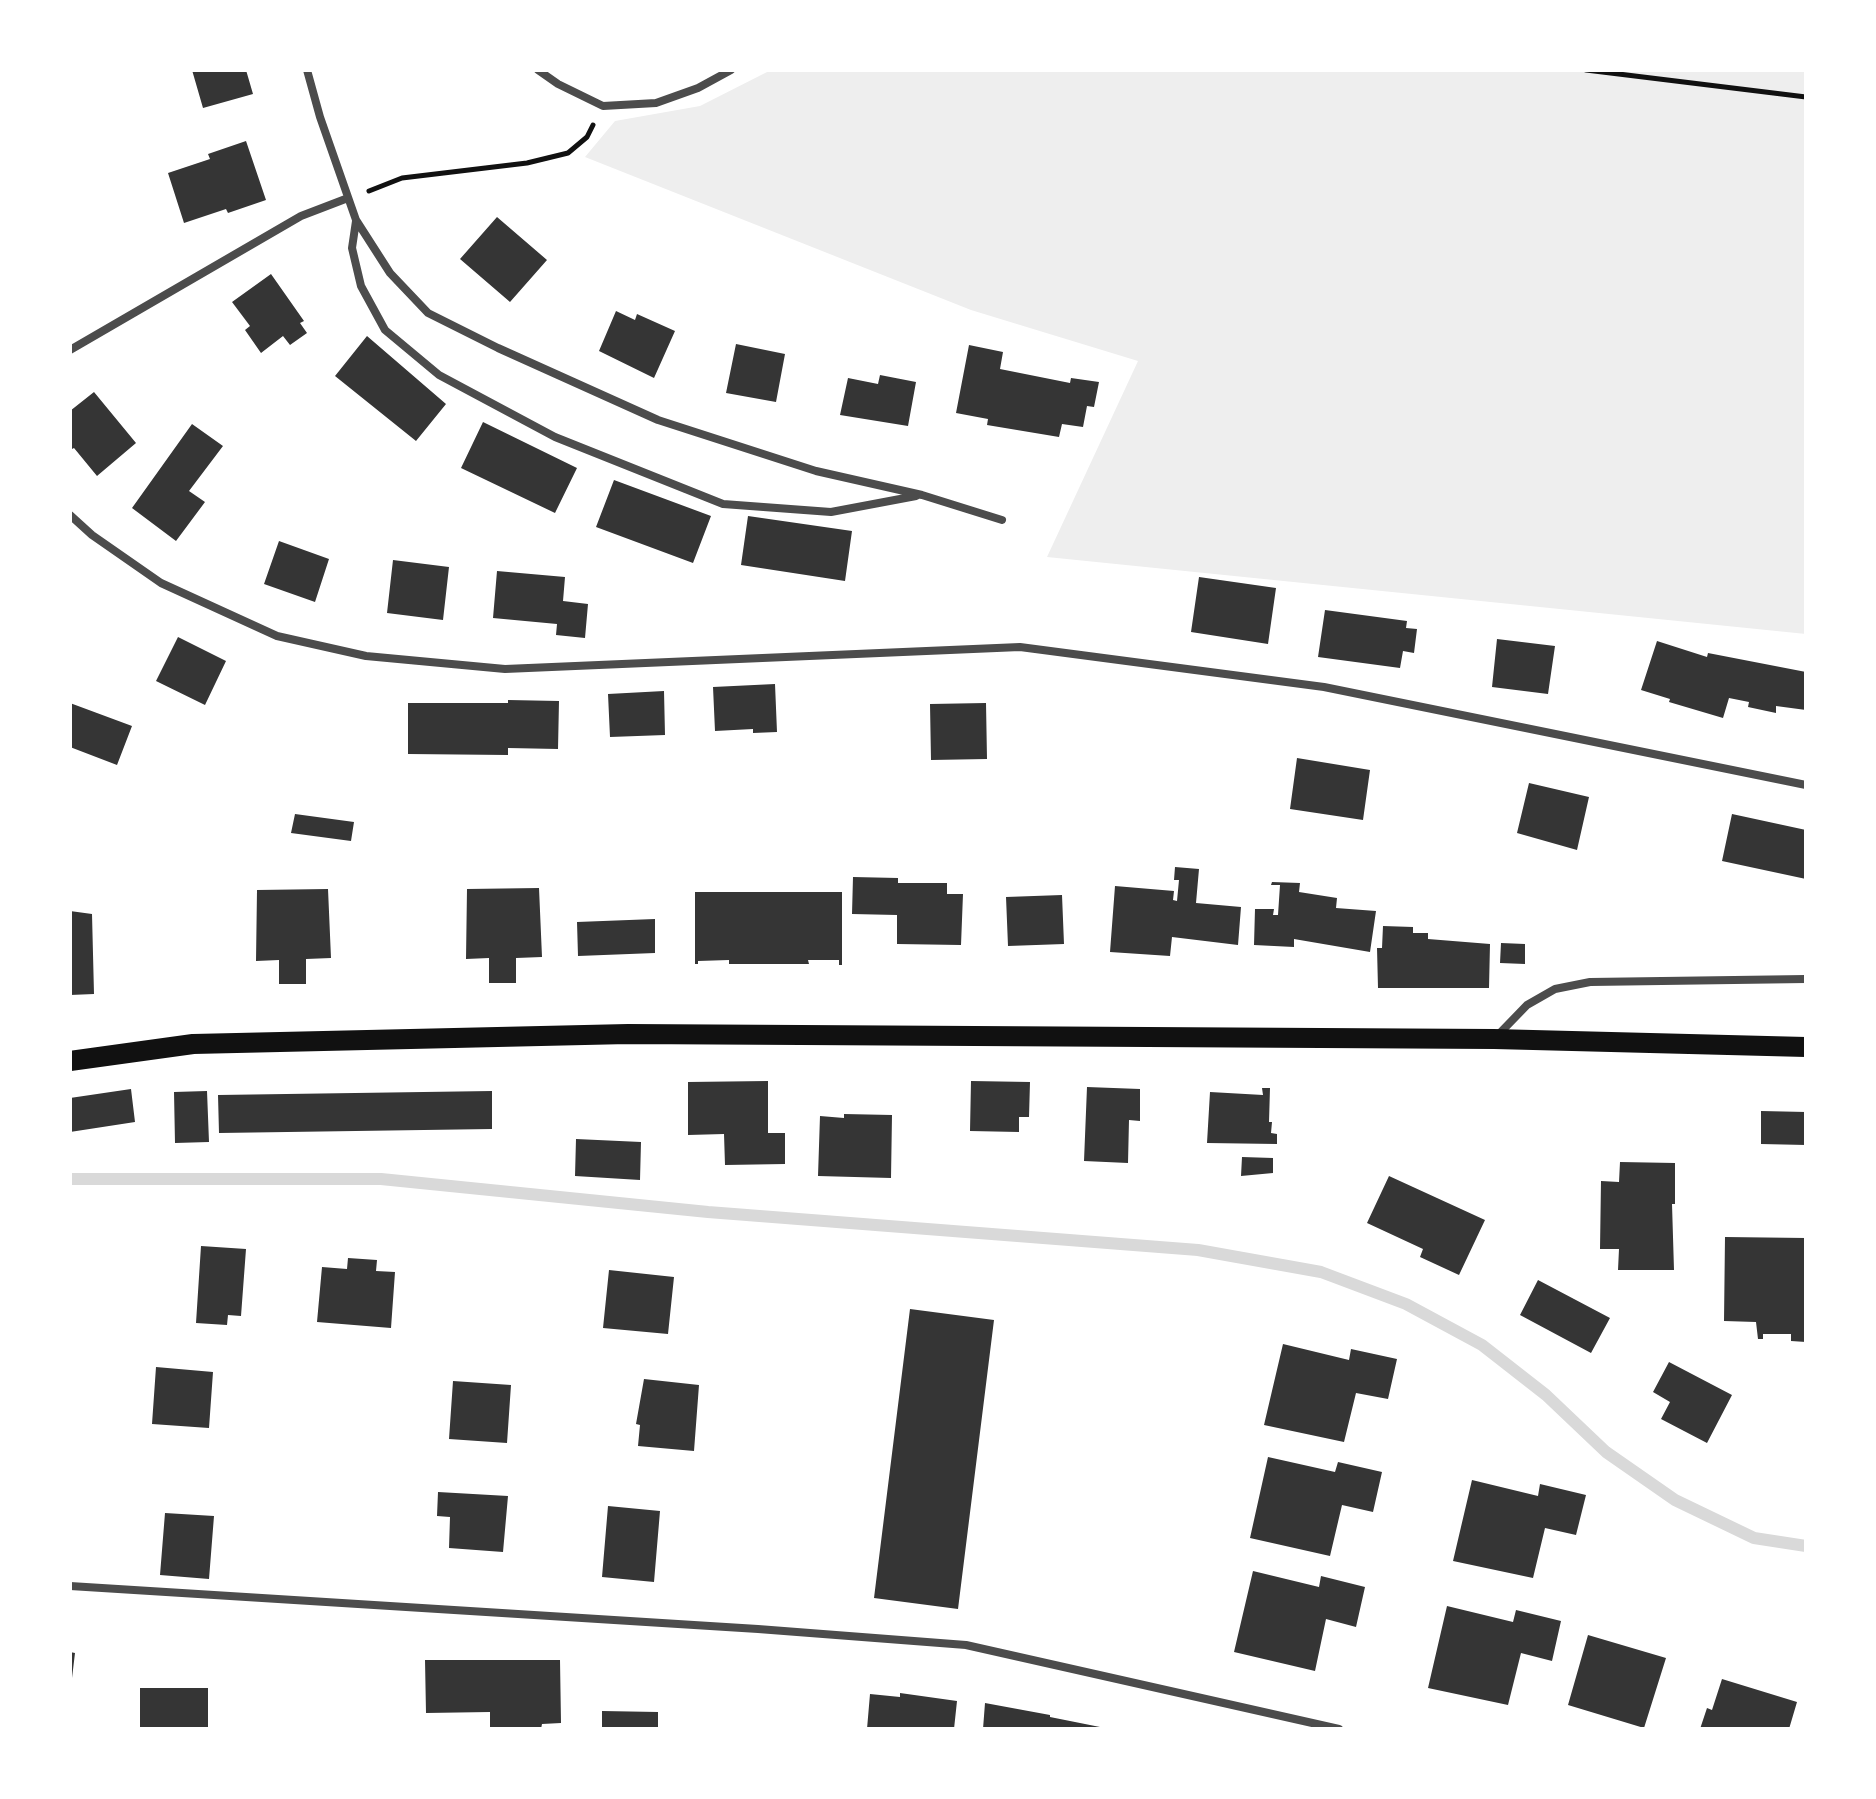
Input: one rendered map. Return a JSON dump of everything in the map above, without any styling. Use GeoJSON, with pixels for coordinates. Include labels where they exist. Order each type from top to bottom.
{"type":"FeatureCollection","features":[{"type":"Feature","properties":{"kind":"main road"},"geometry":{"type":"LineString","coordinates":[[70,1061],[193,1044],[628,1034],[1494,1039],[1806,1047]]}},
{"type":"Feature","properties":{"kind":"street"},"geometry":{"type":"LineString","coordinates":[[307,70],[356,220],[390,273],[428,313],[658,420],[816,471],[922,495],[1002,520]]}},
{"type":"Feature","properties":{"kind":"street"},"geometry":{"type":"LineString","coordinates":[[538,70],[558,84],[603,106],[656,103],[698,88],[731,70]]}},
{"type":"Feature","properties":{"kind":"street"},"geometry":{"type":"LineString","coordinates":[[70,350],[301,216],[348,198]]}},
{"type":"Feature","properties":{"kind":"street"},"geometry":{"type":"LineString","coordinates":[[356,220],[352,248],[361,286],[385,330],[439,375],[555,437],[723,504],[831,512],[922,495]]}},
{"type":"Feature","properties":{"kind":"street"},"geometry":{"type":"LineString","coordinates":[[70,515],[92,535],[161,583],[277,636],[366,656],[505,669],[1020,647],[1324,687],[1806,785]]}},
{"type":"Feature","properties":{"kind":"street"},"geometry":{"type":"LineString","coordinates":[[1494,1039],[1527,1005],[1555,989],[1590,982],[1806,979]]}},
{"type":"Feature","properties":{"kind":"street"},"geometry":{"type":"LineString","coordinates":[[70,1586],[966,1645],[1339,1729]]}},
{"type":"Feature","properties":{"kind":"path"},"geometry":{"type":"LineString","coordinates":[[1586,70],[1806,97]]}},
{"type":"Feature","properties":{"kind":"path"},"geometry":{"type":"LineString","coordinates":[[348,198],[402,178],[527,163],[568,153],[587,137],[603,106]]}},
{"type":"Feature","properties":{"kind":"shaded area"},"geometry":{"type":"Polygon","coordinates":[[[771,70],[1806,70],[1806,634],[1047,557],[1138,361],[971,310],[585,157],[615,121],[700,106],[771,70]]]}},
{"type":"Feature","properties":{"kind":"building"},"geometry":{"type":"Polygon","coordinates":[[[192,70],[246,70],[253,94],[203,108],[192,70]]]}},
{"type":"Feature","properties":{"kind":"building"},"geometry":{"type":"Polygon","coordinates":[[[246,141],[266,200],[184,223],[168,173],[210,159],[208,154],[246,141]]]}},
{"type":"Feature","properties":{"kind":"building"},"geometry":{"type":"Polygon","coordinates":[[[497,217],[547,260],[510,302],[460,259],[497,217]]]}},
{"type":"Feature","properties":{"kind":"building"},"geometry":{"type":"Polygon","coordinates":[[[271,274],[304,321],[300,323],[307,333],[290,345],[283,336],[261,353],[245,330],[250,326],[232,302],[271,274]]]}},
{"type":"Feature","properties":{"kind":"building"},"geometry":{"type":"Polygon","coordinates":[[[616,311],[635,320],[637,314],[675,331],[654,378],[599,351],[616,311]]]}},
{"type":"Feature","properties":{"kind":"building"},"geometry":{"type":"Polygon","coordinates":[[[367,336],[446,404],[416,441],[335,376],[367,336]]]}},
{"type":"Feature","properties":{"kind":"building"},"geometry":{"type":"Polygon","coordinates":[[[736,344],[785,354],[776,402],[726,393],[736,344]]]}},
{"type":"Feature","properties":{"kind":"building"},"geometry":{"type":"Polygon","coordinates":[[[969,345],[1003,352],[1000,369],[1070,383],[1071,378],[1099,382],[1094,407],[1087,406],[1083,427],[1062,424],[1059,437],[987,425],[988,419],[956,413],[969,345]]]}},
{"type":"Feature","properties":{"kind":"building"},"geometry":{"type":"Polygon","coordinates":[[[880,375],[916,382],[908,426],[840,415],[848,378],[878,384],[880,375]]]}},
{"type":"Feature","properties":{"kind":"building"},"geometry":{"type":"Polygon","coordinates":[[[94,392],[136,443],[97,476],[70,447],[70,411],[94,392]]]}},
{"type":"Feature","properties":{"kind":"building"},"geometry":{"type":"Polygon","coordinates":[[[483,422],[577,468],[555,513],[461,468],[483,422]]]}},
{"type":"Feature","properties":{"kind":"building"},"geometry":{"type":"Polygon","coordinates":[[[192,424],[223,446],[189,491],[205,502],[176,541],[132,508],[192,424]]]}},
{"type":"Feature","properties":{"kind":"building"},"geometry":{"type":"Polygon","coordinates":[[[614,480],[711,516],[693,563],[596,527],[614,480]]]}},
{"type":"Feature","properties":{"kind":"building"},"geometry":{"type":"Polygon","coordinates":[[[748,516],[852,531],[845,581],[741,565],[748,516]]]}},
{"type":"Feature","properties":{"kind":"building"},"geometry":{"type":"Polygon","coordinates":[[[279,541],[329,559],[315,602],[264,584],[279,541]]]}},
{"type":"Feature","properties":{"kind":"building"},"geometry":{"type":"Polygon","coordinates":[[[393,560],[449,567],[443,620],[387,613],[393,560]]]}},
{"type":"Feature","properties":{"kind":"building"},"geometry":{"type":"Polygon","coordinates":[[[497,571],[565,577],[563,601],[588,604],[585,638],[556,635],[557,624],[493,618],[497,571]]]}},
{"type":"Feature","properties":{"kind":"building"},"geometry":{"type":"Polygon","coordinates":[[[1199,577],[1276,588],[1268,644],[1191,632],[1199,577]]]}},
{"type":"Feature","properties":{"kind":"building"},"geometry":{"type":"Polygon","coordinates":[[[1325,610],[1407,621],[1406,628],[1417,629],[1414,653],[1403,651],[1400,668],[1318,657],[1325,610]]]}},
{"type":"Feature","properties":{"kind":"building"},"geometry":{"type":"Polygon","coordinates":[[[178,637],[226,661],[205,705],[156,681],[178,637]]]}},
{"type":"Feature","properties":{"kind":"building"},"geometry":{"type":"Polygon","coordinates":[[[1497,639],[1555,646],[1548,694],[1492,687],[1497,639]]]}},
{"type":"Feature","properties":{"kind":"building"},"geometry":{"type":"Polygon","coordinates":[[[1657,641],[1707,657],[1708,653],[1806,672],[1806,710],[1776,706],[1776,713],[1748,707],[1749,702],[1729,698],[1723,718],[1641,690],[1657,641]]]}},
{"type":"Feature","properties":{"kind":"building"},"geometry":{"type":"Polygon","coordinates":[[[775,684],[777,732],[753,733],[753,729],[715,731],[713,687],[775,684]]]}},
{"type":"Feature","properties":{"kind":"building"},"geometry":{"type":"Polygon","coordinates":[[[664,691],[665,735],[610,737],[608,694],[664,691]]]}},
{"type":"Feature","properties":{"kind":"building"},"geometry":{"type":"Polygon","coordinates":[[[508,700],[559,701],[558,749],[508,748],[508,755],[408,754],[408,703],[508,703],[508,700]]]}},
{"type":"Feature","properties":{"kind":"building"},"geometry":{"type":"Polygon","coordinates":[[[70,703],[132,726],[117,765],[70,747],[70,703]]]}},
{"type":"Feature","properties":{"kind":"building"},"geometry":{"type":"Polygon","coordinates":[[[986,703],[987,759],[931,760],[930,704],[986,703]]]}},
{"type":"Feature","properties":{"kind":"building"},"geometry":{"type":"Polygon","coordinates":[[[1297,758],[1370,770],[1363,820],[1290,809],[1297,758]]]}},
{"type":"Feature","properties":{"kind":"building"},"geometry":{"type":"Polygon","coordinates":[[[1529,783],[1589,797],[1577,850],[1517,833],[1529,783]]]}},
{"type":"Feature","properties":{"kind":"building"},"geometry":{"type":"Polygon","coordinates":[[[295,814],[354,822],[351,841],[291,833],[295,814]]]}},
{"type":"Feature","properties":{"kind":"building"},"geometry":{"type":"Polygon","coordinates":[[[1732,814],[1806,830],[1806,879],[1722,861],[1732,814]]]}},
{"type":"Feature","properties":{"kind":"building"},"geometry":{"type":"Polygon","coordinates":[[[1175,867],[1199,869],[1196,903],[1241,907],[1238,945],[1172,937],[1170,956],[1110,952],[1115,886],[1174,891],[1173,900],[1177,901],[1179,880],[1174,880],[1175,867]]]}},
{"type":"Feature","properties":{"kind":"building"},"geometry":{"type":"Polygon","coordinates":[[[853,877],[898,878],[898,883],[947,883],[947,894],[963,894],[961,945],[897,944],[897,915],[852,914],[853,877]]]}},
{"type":"Feature","properties":{"kind":"building"},"geometry":{"type":"Polygon","coordinates":[[[1272,882],[1300,883],[1299,892],[1337,898],[1336,908],[1376,911],[1370,952],[1294,939],[1294,947],[1254,945],[1255,909],[1274,909],[1273,915],[1278,915],[1280,885],[1271,885],[1272,882]]]}},
{"type":"Feature","properties":{"kind":"building"},"geometry":{"type":"Polygon","coordinates":[[[539,888],[542,957],[516,958],[516,983],[489,983],[489,958],[466,959],[467,889],[539,888]]]}},
{"type":"Feature","properties":{"kind":"building"},"geometry":{"type":"Polygon","coordinates":[[[328,889],[331,958],[306,959],[306,984],[279,984],[279,960],[256,961],[257,890],[328,889]]]}},
{"type":"Feature","properties":{"kind":"building"},"geometry":{"type":"Polygon","coordinates":[[[695,892],[842,892],[842,965],[839,965],[839,960],[808,960],[809,964],[729,964],[729,960],[698,961],[695,964],[695,892]]]}},
{"type":"Feature","properties":{"kind":"building"},"geometry":{"type":"Polygon","coordinates":[[[1062,895],[1064,944],[1008,946],[1006,897],[1062,895]]]}},
{"type":"Feature","properties":{"kind":"building"},"geometry":{"type":"Polygon","coordinates":[[[70,911],[92,914],[94,994],[70,995],[70,911]]]}},
{"type":"Feature","properties":{"kind":"building"},"geometry":{"type":"Polygon","coordinates":[[[655,919],[655,953],[578,956],[577,922],[655,919]]]}},
{"type":"Feature","properties":{"kind":"building"},"geometry":{"type":"Polygon","coordinates":[[[1383,926],[1413,927],[1413,933],[1428,933],[1428,939],[1490,944],[1489,988],[1378,988],[1377,948],[1382,948],[1383,926]]]}},
{"type":"Feature","properties":{"kind":"building"},"geometry":{"type":"Polygon","coordinates":[[[1501,943],[1525,944],[1525,964],[1500,963],[1501,943]]]}},
{"type":"Feature","properties":{"kind":"building"},"geometry":{"type":"Polygon","coordinates":[[[768,1081],[768,1133],[785,1133],[785,1164],[725,1165],[724,1134],[688,1135],[688,1082],[768,1081]]]}},
{"type":"Feature","properties":{"kind":"building"},"geometry":{"type":"Polygon","coordinates":[[[971,1081],[1030,1082],[1029,1117],[1019,1117],[1019,1132],[970,1131],[971,1081]]]}},
{"type":"Feature","properties":{"kind":"building"},"geometry":{"type":"Polygon","coordinates":[[[1087,1087],[1140,1089],[1140,1121],[1129,1120],[1128,1163],[1084,1161],[1087,1087]]]}},
{"type":"Feature","properties":{"kind":"building"},"geometry":{"type":"Polygon","coordinates":[[[1262,1088],[1270,1088],[1269,1122],[1272,1122],[1271,1133],[1277,1134],[1277,1144],[1207,1143],[1210,1092],[1263,1095],[1262,1088]]]}},
{"type":"Feature","properties":{"kind":"building"},"geometry":{"type":"Polygon","coordinates":[[[131,1089],[135,1122],[70,1132],[70,1098],[131,1089]]]}},
{"type":"Feature","properties":{"kind":"building"},"geometry":{"type":"Polygon","coordinates":[[[207,1091],[209,1142],[175,1143],[174,1092],[207,1091]]]}},
{"type":"Feature","properties":{"kind":"building"},"geometry":{"type":"Polygon","coordinates":[[[492,1091],[492,1129],[219,1133],[218,1095],[492,1091]]]}},
{"type":"Feature","properties":{"kind":"building"},"geometry":{"type":"Polygon","coordinates":[[[1761,1111],[1806,1112],[1806,1145],[1761,1144],[1761,1111]]]}},
{"type":"Feature","properties":{"kind":"building"},"geometry":{"type":"Polygon","coordinates":[[[844,1114],[892,1115],[891,1178],[818,1176],[820,1116],[844,1118],[844,1114]]]}},
{"type":"Feature","properties":{"kind":"building"},"geometry":{"type":"Polygon","coordinates":[[[576,1139],[641,1142],[640,1180],[575,1176],[576,1139]]]}},
{"type":"Feature","properties":{"kind":"building"},"geometry":{"type":"Polygon","coordinates":[[[1242,1157],[1273,1158],[1273,1173],[1241,1176],[1242,1157]]]}},
{"type":"Feature","properties":{"kind":"building"},"geometry":{"type":"Polygon","coordinates":[[[1620,1162],[1675,1163],[1675,1204],[1672,1204],[1674,1270],[1618,1270],[1619,1249],[1600,1249],[1601,1181],[1619,1182],[1620,1162]]]}},
{"type":"Feature","properties":{"kind":"building"},"geometry":{"type":"Polygon","coordinates":[[[1389,1176],[1485,1220],[1459,1275],[1420,1257],[1423,1249],[1367,1223],[1389,1176]]]}},
{"type":"Feature","properties":{"kind":"building"},"geometry":{"type":"Polygon","coordinates":[[[1725,1237],[1806,1238],[1806,1342],[1791,1341],[1791,1334],[1763,1334],[1763,1339],[1758,1339],[1756,1322],[1724,1321],[1725,1237]]]}},
{"type":"Feature","properties":{"kind":"building"},"geometry":{"type":"Polygon","coordinates":[[[201,1246],[246,1249],[241,1316],[228,1315],[227,1325],[196,1323],[201,1246]]]}},
{"type":"Feature","properties":{"kind":"building"},"geometry":{"type":"Polygon","coordinates":[[[348,1258],[377,1260],[376,1271],[395,1272],[391,1328],[317,1322],[322,1267],[347,1269],[348,1258]]]}},
{"type":"Feature","properties":{"kind":"building"},"geometry":{"type":"Polygon","coordinates":[[[609,1270],[674,1277],[668,1334],[603,1328],[609,1270]]]}},
{"type":"Feature","properties":{"kind":"building"},"geometry":{"type":"Polygon","coordinates":[[[1538,1280],[1610,1318],[1591,1353],[1520,1315],[1538,1280]]]}},
{"type":"Feature","properties":{"kind":"building"},"geometry":{"type":"Polygon","coordinates":[[[910,1309],[994,1320],[958,1609],[874,1598],[910,1309]]]}},
{"type":"Feature","properties":{"kind":"building"},"geometry":{"type":"Polygon","coordinates":[[[1283,1344],[1349,1360],[1351,1349],[1397,1359],[1388,1399],[1356,1393],[1344,1442],[1264,1425],[1283,1344]]]}},
{"type":"Feature","properties":{"kind":"building"},"geometry":{"type":"Polygon","coordinates":[[[1669,1362],[1732,1395],[1707,1443],[1661,1419],[1670,1402],[1653,1392],[1669,1362]]]}},
{"type":"Feature","properties":{"kind":"building"},"geometry":{"type":"Polygon","coordinates":[[[156,1367],[213,1372],[209,1428],[152,1424],[156,1367]]]}},
{"type":"Feature","properties":{"kind":"building"},"geometry":{"type":"Polygon","coordinates":[[[644,1379],[699,1385],[694,1451],[638,1446],[640,1425],[636,1424],[644,1379]]]}},
{"type":"Feature","properties":{"kind":"building"},"geometry":{"type":"Polygon","coordinates":[[[453,1381],[511,1385],[507,1443],[449,1439],[453,1381]]]}},
{"type":"Feature","properties":{"kind":"building"},"geometry":{"type":"Polygon","coordinates":[[[1268,1457],[1335,1472],[1338,1462],[1382,1472],[1373,1512],[1342,1505],[1330,1556],[1250,1538],[1268,1457]]]}},
{"type":"Feature","properties":{"kind":"building"},"geometry":{"type":"Polygon","coordinates":[[[1472,1480],[1538,1496],[1540,1484],[1586,1495],[1576,1535],[1545,1528],[1533,1578],[1453,1561],[1472,1480]]]}},
{"type":"Feature","properties":{"kind":"building"},"geometry":{"type":"Polygon","coordinates":[[[438,1492],[508,1496],[503,1552],[449,1548],[450,1517],[437,1516],[438,1492]]]}},
{"type":"Feature","properties":{"kind":"building"},"geometry":{"type":"Polygon","coordinates":[[[608,1506],[660,1511],[654,1582],[602,1577],[608,1506]]]}},
{"type":"Feature","properties":{"kind":"building"},"geometry":{"type":"Polygon","coordinates":[[[165,1513],[214,1516],[209,1579],[160,1575],[165,1513]]]}},
{"type":"Feature","properties":{"kind":"building"},"geometry":{"type":"Polygon","coordinates":[[[1253,1571],[1319,1587],[1321,1576],[1365,1587],[1356,1627],[1326,1619],[1315,1671],[1234,1652],[1253,1571]]]}},
{"type":"Feature","properties":{"kind":"building"},"geometry":{"type":"Polygon","coordinates":[[[1447,1606],[1513,1622],[1516,1610],[1561,1621],[1552,1661],[1521,1653],[1508,1705],[1428,1688],[1447,1606]]]}},
{"type":"Feature","properties":{"kind":"building"},"geometry":{"type":"Polygon","coordinates":[[[1588,1635],[1666,1658],[1644,1728],[1568,1705],[1588,1635]]]}},
{"type":"Feature","properties":{"kind":"building"},"geometry":{"type":"Polygon","coordinates":[[[70,1652],[75,1653],[72,1678],[70,1678],[70,1652]]]}},
{"type":"Feature","properties":{"kind":"building"},"geometry":{"type":"Polygon","coordinates":[[[425,1660],[560,1660],[561,1723],[542,1724],[541,1729],[490,1729],[490,1712],[426,1713],[425,1660]]]}},
{"type":"Feature","properties":{"kind":"building"},"geometry":{"type":"Polygon","coordinates":[[[1722,1679],[1797,1702],[1789,1729],[1700,1729],[1707,1708],[1712,1710],[1722,1679]]]}},
{"type":"Feature","properties":{"kind":"building"},"geometry":{"type":"Polygon","coordinates":[[[140,1688],[208,1688],[208,1729],[140,1729],[140,1688]]]}},
{"type":"Feature","properties":{"kind":"building"},"geometry":{"type":"Polygon","coordinates":[[[900,1693],[957,1701],[954,1729],[867,1729],[870,1694],[900,1697],[900,1693]]]}},
{"type":"Feature","properties":{"kind":"building"},"geometry":{"type":"Polygon","coordinates":[[[985,1703],[1050,1715],[1110,1729],[983,1729],[985,1703]]]}},
{"type":"Feature","properties":{"kind":"building"},"geometry":{"type":"Polygon","coordinates":[[[602,1711],[658,1712],[658,1729],[602,1729],[602,1711]]]}},
{"type":"Feature","properties":{"kind":"waterway"},"geometry":{"type":"LineString","coordinates":[[70,1179],[381,1179],[708,1212],[1198,1250],[1321,1272],[1406,1304],[1482,1345],[1546,1395],[1606,1452],[1675,1500],[1754,1538],[1806,1546]]}}]}
